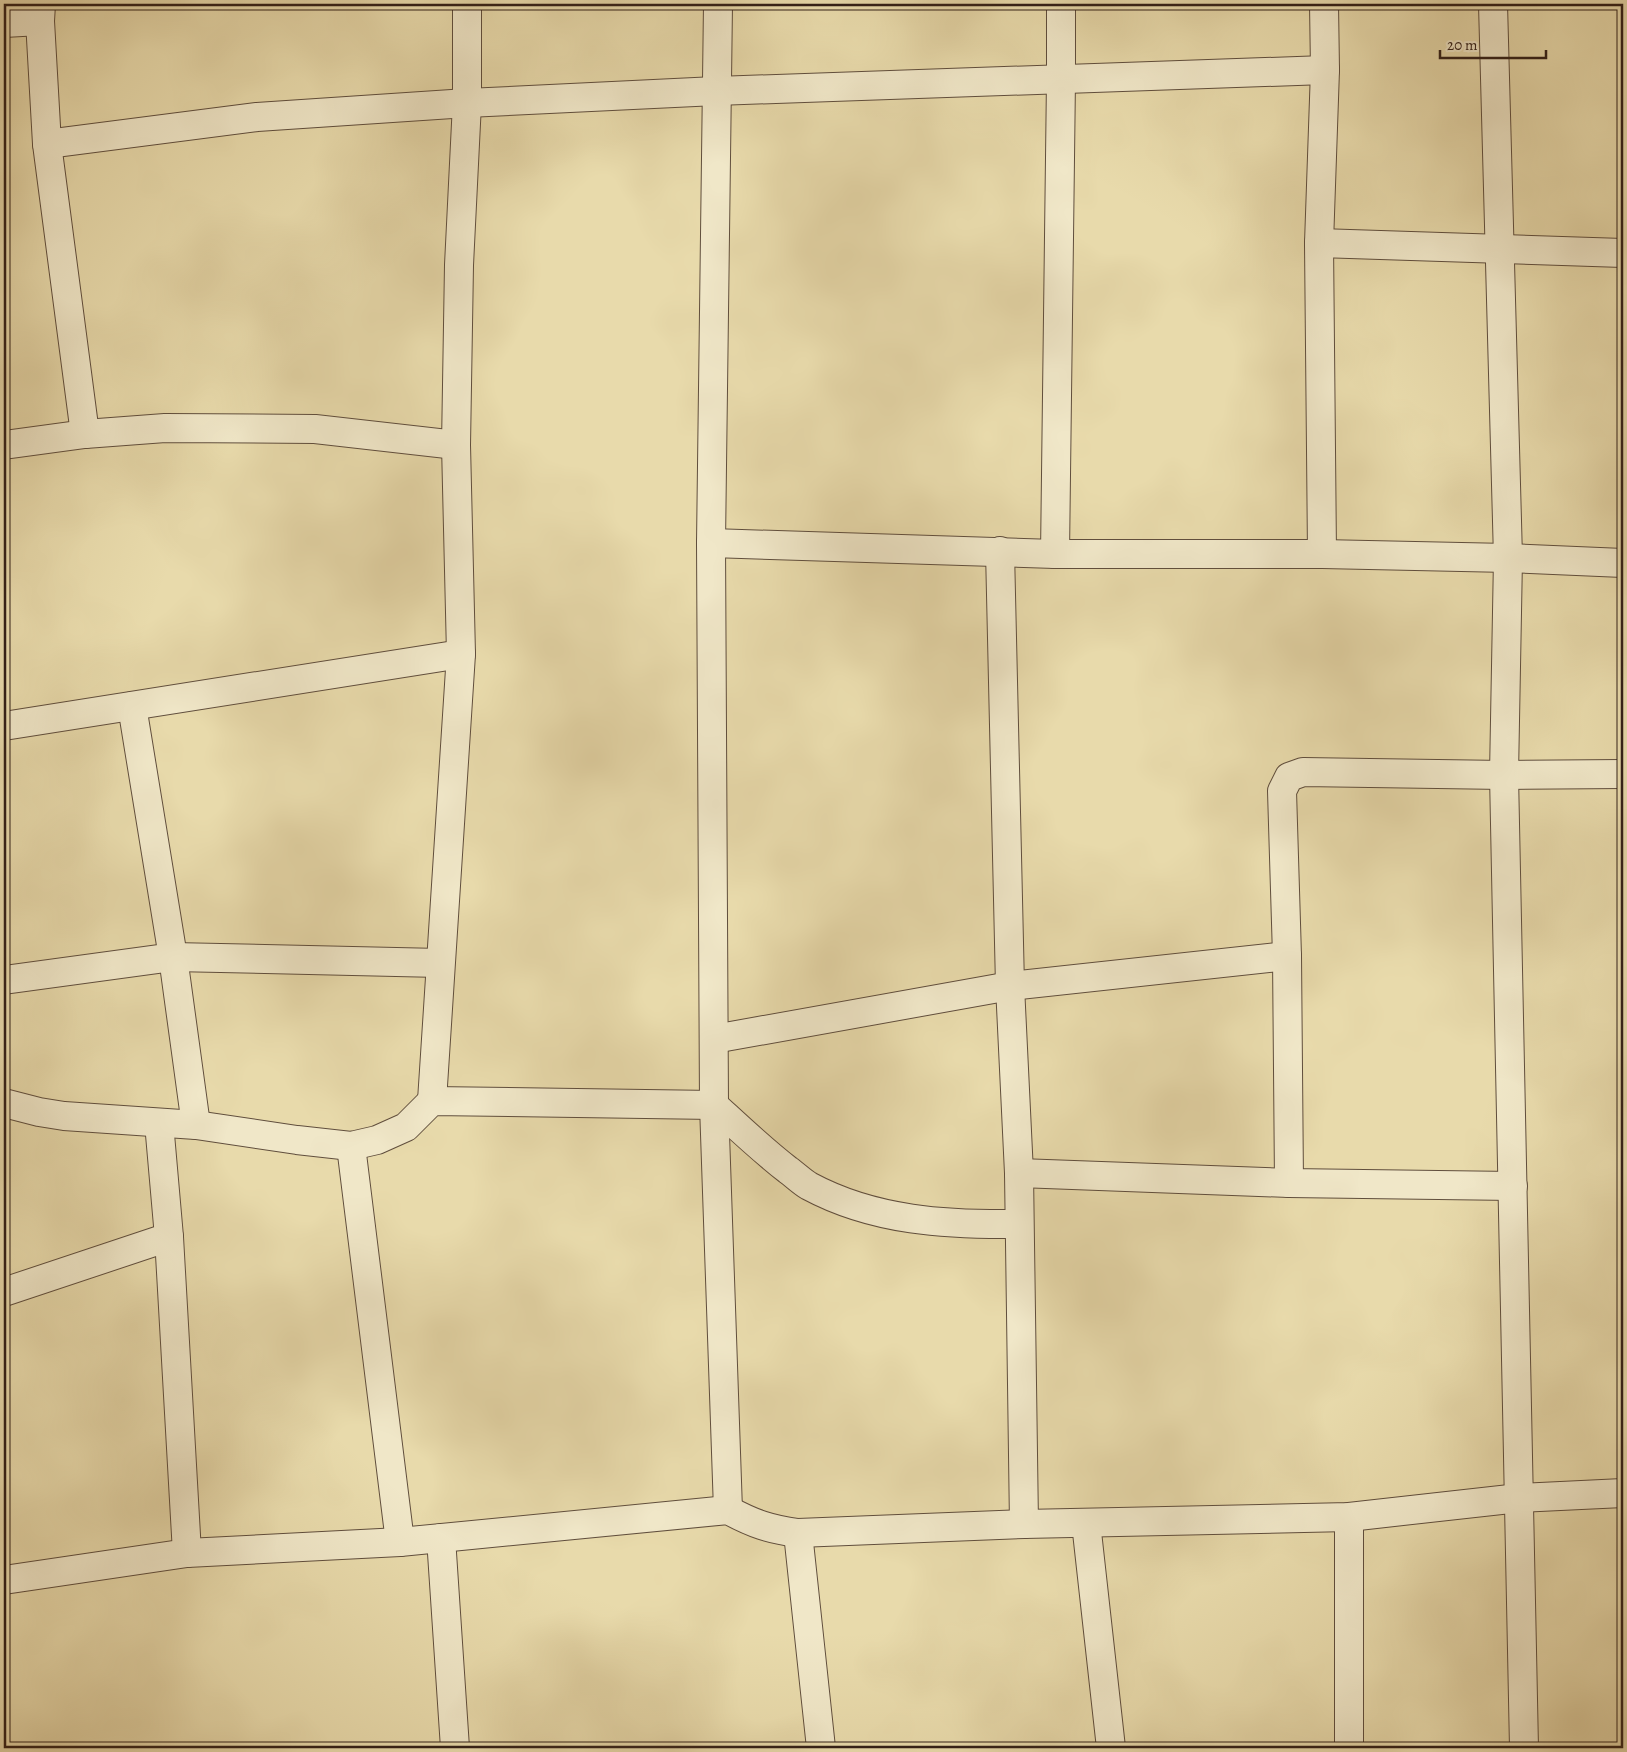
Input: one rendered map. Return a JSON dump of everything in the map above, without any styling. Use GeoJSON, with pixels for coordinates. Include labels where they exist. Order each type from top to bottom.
{"type":"FeatureCollection","features":[{"type":"Feature","properties":{"kind":"street"},"geometry":{"type":"LineString","coordinates":[[4,1103],[64,1116],[196,1125],[351,1146],[377,1140],[406,1127],[432,1102],[461,654],[456,445],[459,265],[467,104],[467,4]]}},
{"type":"Feature","properties":{"kind":"street"},"geometry":{"type":"LineString","coordinates":[[718,4],[711,543],[714,1105],[728,1510]]}},
{"type":"Feature","properties":{"kind":"street"},"geometry":{"type":"LineString","coordinates":[[1055,554],[1062,79],[1061,4]]}},
{"type":"Feature","properties":{"kind":"street"},"geometry":{"type":"LineString","coordinates":[[1322,554],[1319,242],[1325,70],[1324,4]]}},
{"type":"Feature","properties":{"kind":"street"},"geometry":{"type":"LineString","coordinates":[[1493,4],[1508,558],[1504,775],[1524,1748]]}},
{"type":"Feature","properties":{"kind":"street"},"geometry":{"type":"LineString","coordinates":[[4,23],[40,12],[47,144],[85,434]]}},
{"type":"Feature","properties":{"kind":"street"},"geometry":{"type":"LineString","coordinates":[[47,144],[257,117],[467,104],[716,91],[1325,70]]}},
{"type":"Feature","properties":{"kind":"street"},"geometry":{"type":"LineString","coordinates":[[1319,242],[1623,253]]}},
{"type":"Feature","properties":{"kind":"street"},"geometry":{"type":"LineString","coordinates":[[4,445],[85,434],[165,428],[315,429],[456,445]]}},
{"type":"Feature","properties":{"kind":"street"},"geometry":{"type":"LineString","coordinates":[[711,543],[1055,554],[1322,554],[1508,558],[1623,564]]}},
{"type":"Feature","properties":{"kind":"street"},"geometry":{"type":"LineString","coordinates":[[1000,551],[1010,986],[1019,1172],[1024,1524]]}},
{"type":"Feature","properties":{"kind":"street"},"geometry":{"type":"LineString","coordinates":[[4,726],[461,654]]}},
{"type":"Feature","properties":{"kind":"street"},"geometry":{"type":"LineString","coordinates":[[132,706],[173,957],[196,1125]]}},
{"type":"Feature","properties":{"kind":"street"},"geometry":{"type":"LineString","coordinates":[[1289,1183],[1287,956],[1282,791],[1290,776],[1303,772],[1504,775],[1623,774]]}},
{"type":"Feature","properties":{"kind":"street"},"geometry":{"type":"LineString","coordinates":[[714,1039],[1010,986],[1287,956]]}},
{"type":"Feature","properties":{"kind":"street"},"geometry":{"type":"LineString","coordinates":[[4,980],[173,957],[440,963]]}},
{"type":"Feature","properties":{"kind":"street"},"geometry":{"type":"LineString","coordinates":[[432,1102],[714,1105],[770,1157],[808,1185],[856,1207],[925,1221],[968,1225],[1019,1224]]}},
{"type":"Feature","properties":{"kind":"street"},"geometry":{"type":"LineString","coordinates":[[159,1123],[169,1237],[187,1553]]}},
{"type":"Feature","properties":{"kind":"street"},"geometry":{"type":"LineString","coordinates":[[351,1146],[400,1542]]}},
{"type":"Feature","properties":{"kind":"street"},"geometry":{"type":"LineString","coordinates":[[1019,1172],[1289,1183],[1513,1186]]}},
{"type":"Feature","properties":{"kind":"street"},"geometry":{"type":"LineString","coordinates":[[4,1292],[169,1237]]}},
{"type":"Feature","properties":{"kind":"street"},"geometry":{"type":"LineString","coordinates":[[4,1580],[187,1553],[400,1542],[728,1510],[750,1522],[770,1529],[798,1533],[1024,1524],[1349,1517],[1519,1498],[1623,1493]]}},
{"type":"Feature","properties":{"kind":"street"},"geometry":{"type":"LineString","coordinates":[[1349,1517],[1349,1748]]}},
{"type":"Feature","properties":{"kind":"street"},"geometry":{"type":"LineString","coordinates":[[1086,1523],[1111,1748]]}},
{"type":"Feature","properties":{"kind":"street"},"geometry":{"type":"LineString","coordinates":[[798,1533],[821,1748]]}},
{"type":"Feature","properties":{"kind":"street"},"geometry":{"type":"LineString","coordinates":[[441,1538],[455,1748]]}}]}
